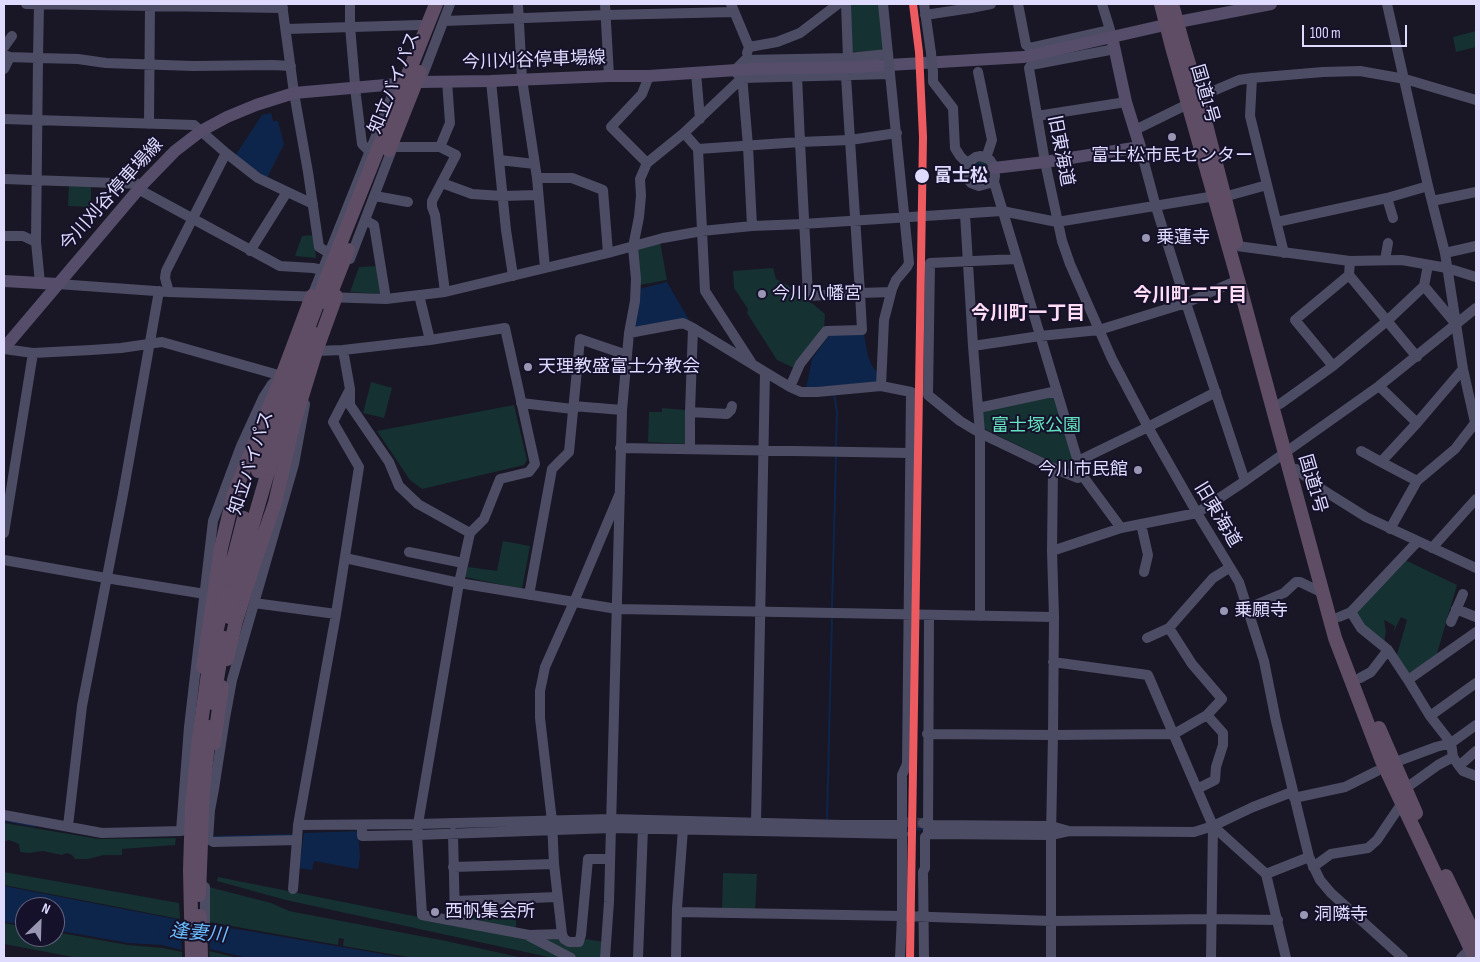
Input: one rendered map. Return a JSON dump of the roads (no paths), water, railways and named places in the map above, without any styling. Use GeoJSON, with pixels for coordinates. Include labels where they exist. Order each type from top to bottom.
{"type":"FeatureCollection","features":[{"type":"Feature","properties":{"kind":"highway","name":"知立バイパス"},"geometry":{"type":"LineString","coordinates":[[264,469],[275,416],[329,272],[436,4]]}},
{"type":"Feature","properties":{"kind":"highway","name":"知立バイパス"},"geometry":{"type":"LineString","coordinates":[[204,956],[199,890],[203,790],[214,695],[224,642],[229,593],[238,541],[318,325],[448,4]]}},
{"type":"Feature","properties":{"kind":"highway","name":"国道1号"},"geometry":{"type":"LineString","coordinates":[[1161,4],[1183,44],[1194,101],[1238,280],[1287,451],[1323,593],[1339,646],[1382,761],[1472,949]]}},
{"type":"Feature","properties":{"kind":"highway","name":"国道1号"},"geometry":{"type":"LineString","coordinates":[[1172,4],[1172,24]]}},
{"type":"Feature","properties":{"kind":"highway","name":"国道1号"},"geometry":{"type":"LineString","coordinates":[[1194,101],[1237,246],[1280,404],[1287,451],[1296,469],[1345,615],[1360,678],[1377,725],[1420,821],[1472,949]]}},
{"type":"Feature","properties":{"kind":"highway"},"geometry":{"type":"LineString","coordinates":[[204,699],[201,684],[220,548],[227,519],[241,474],[282,376],[312,296]]}},
{"type":"Feature","properties":{"kind":"highway"},"geometry":{"type":"LineString","coordinates":[[203,790],[213,755],[230,641],[275,503],[293,426],[316,350],[336,296]]}},
{"type":"Feature","properties":{"kind":"highway","name":"知立バイパス"},"geometry":{"type":"LineString","coordinates":[[192,958],[190,870],[192,806],[209,666],[229,593]]}},
{"type":"Feature","properties":{"kind":"main road","name":"今川刈谷停車場線"},"geometry":{"type":"LineString","coordinates":[[4,349],[141,186],[175,151],[202,131],[227,117],[256,104],[294,92],[420,82],[649,76],[1024,57],[1268,4]]}},
{"type":"Feature","properties":{"kind":"main road"},"geometry":{"type":"LineString","coordinates":[[990,163],[1045,162],[1140,147],[1126,102],[1112,39]]}},
{"type":"Feature","properties":{"kind":"main road"},"geometry":{"type":"LineString","coordinates":[[4,281],[58,284]]}},
{"type":"Feature","properties":{"kind":"street"},"geometry":{"type":"LineString","coordinates":[[26,4],[283,6],[294,92],[319,247],[329,253]]}},
{"type":"Feature","properties":{"kind":"street"},"geometry":{"type":"LineString","coordinates":[[39,4],[36,242],[40,283]]}},
{"type":"Feature","properties":{"kind":"street"},"geometry":{"type":"LineString","coordinates":[[350,4],[355,87],[362,144],[370,152]]}},
{"type":"Feature","properties":{"kind":"street"},"geometry":{"type":"LineString","coordinates":[[312,296],[429,4]]}},
{"type":"Feature","properties":{"kind":"street"},"geometry":{"type":"LineString","coordinates":[[336,296],[444,21],[448,4]]}},
{"type":"Feature","properties":{"kind":"street"},"geometry":{"type":"LineString","coordinates":[[518,4],[522,79],[537,178],[545,268]]}},
{"type":"Feature","properties":{"kind":"street"},"geometry":{"type":"LineString","coordinates":[[750,47],[777,42],[800,33],[838,4]]}},
{"type":"Feature","properties":{"kind":"street"},"geometry":{"type":"LineString","coordinates":[[846,4],[848,58]]}},
{"type":"Feature","properties":{"kind":"street"},"geometry":{"type":"LineString","coordinates":[[881,386],[884,320],[896,280],[908,263],[897,133],[883,4]]}},
{"type":"Feature","properties":{"kind":"street"},"geometry":{"type":"LineString","coordinates":[[924,4],[933,82],[953,108],[955,148],[967,163]]}},
{"type":"Feature","properties":{"kind":"street"},"geometry":{"type":"LineString","coordinates":[[925,15],[991,4]]}},
{"type":"Feature","properties":{"kind":"street"},"geometry":{"type":"LineString","coordinates":[[1018,4],[1026,45],[1030,48],[1112,39],[1102,4]]}},
{"type":"Feature","properties":{"kind":"street"},"geometry":{"type":"LineString","coordinates":[[1387,4],[1445,253],[1463,369],[1476,425],[1455,449],[1417,481],[1390,529]]}},
{"type":"Feature","properties":{"kind":"street"},"geometry":{"type":"LineString","coordinates":[[149,124],[148,64],[150,5]]}},
{"type":"Feature","properties":{"kind":"street"},"geometry":{"type":"LineString","coordinates":[[444,21],[518,19],[605,9],[732,8],[750,47],[743,70],[752,226]]}},
{"type":"Feature","properties":{"kind":"street"},"geometry":{"type":"LineString","coordinates":[[605,9],[609,76]]}},
{"type":"Feature","properties":{"kind":"street"},"geometry":{"type":"LineString","coordinates":[[286,29],[420,25]]}},
{"type":"Feature","properties":{"kind":"street"},"geometry":{"type":"LineString","coordinates":[[4,47],[12,36]]}},
{"type":"Feature","properties":{"kind":"street","name":"旧東海道"},"geometry":{"type":"LineString","coordinates":[[1112,39],[1031,65],[1029,68],[1045,162],[1062,240],[1070,264],[1112,359],[1148,427],[1239,582],[1264,661],[1293,795],[1311,862],[1320,880],[1332,893],[1403,958]]}},
{"type":"Feature","properties":{"kind":"street"},"geometry":{"type":"LineString","coordinates":[[777,42],[778,59]]}},
{"type":"Feature","properties":{"kind":"street"},"geometry":{"type":"LineString","coordinates":[[605,958],[609,902],[620,448],[629,333],[635,301],[636,279],[632,247],[639,217],[640,179],[647,163],[700,119],[743,70],[778,59],[848,58],[888,54]]}},
{"type":"Feature","properties":{"kind":"street"},"geometry":{"type":"LineString","coordinates":[[4,70],[7,56],[78,58],[106,63],[193,66],[291,66]]}},
{"type":"Feature","properties":{"kind":"street"},"geometry":{"type":"LineString","coordinates":[[743,70],[796,76],[890,74]]}},
{"type":"Feature","properties":{"kind":"street"},"geometry":{"type":"LineString","coordinates":[[1135,130],[1239,80],[1252,78],[1360,71],[1405,79],[1476,100]]}},
{"type":"Feature","properties":{"kind":"street"},"geometry":{"type":"LineString","coordinates":[[978,72],[992,140],[990,163],[994,182],[1082,475],[1121,528]]}},
{"type":"Feature","properties":{"kind":"street"},"geometry":{"type":"LineString","coordinates":[[696,73],[700,119]]}},
{"type":"Feature","properties":{"kind":"street"},"geometry":{"type":"LineString","coordinates":[[647,163],[611,127],[642,94],[649,76]]}},
{"type":"Feature","properties":{"kind":"street"},"geometry":{"type":"LineString","coordinates":[[796,76],[808,296],[891,292]]}},
{"type":"Feature","properties":{"kind":"street"},"geometry":{"type":"LineString","coordinates":[[790,387],[800,364],[826,331],[862,330],[846,76]]}},
{"type":"Feature","properties":{"kind":"street"},"geometry":{"type":"LineString","coordinates":[[1252,78],[1250,116],[1284,253]]}},
{"type":"Feature","properties":{"kind":"street"},"geometry":{"type":"LineString","coordinates":[[491,81],[502,196],[513,276]]}},
{"type":"Feature","properties":{"kind":"street"},"geometry":{"type":"LineString","coordinates":[[440,148],[450,124],[447,82]]}},
{"type":"Feature","properties":{"kind":"street"},"geometry":{"type":"LineString","coordinates":[[1037,116],[1126,102]]}},
{"type":"Feature","properties":{"kind":"street"},"geometry":{"type":"LineString","coordinates":[[4,119],[194,125],[226,154],[258,178],[313,204]]}},
{"type":"Feature","properties":{"kind":"street"},"geometry":{"type":"LineString","coordinates":[[684,133],[698,149],[705,291],[754,366]]}},
{"type":"Feature","properties":{"kind":"street"},"geometry":{"type":"LineString","coordinates":[[698,149],[850,140],[897,133]]}},
{"type":"Feature","properties":{"kind":"street"},"geometry":{"type":"LineString","coordinates":[[393,147],[440,148],[456,155],[432,201],[445,292]]}},
{"type":"Feature","properties":{"kind":"street"},"geometry":{"type":"LineString","coordinates":[[1140,147],[1156,207],[1186,303],[1245,481]]}},
{"type":"Feature","properties":{"kind":"street"},"geometry":{"type":"LineString","coordinates":[[68,826],[82,706],[151,343],[164,292],[166,271],[226,154]]}},
{"type":"Feature","properties":{"kind":"street"},"geometry":{"type":"LineString","coordinates":[[990,163],[976,157],[967,163],[965,176],[970,183],[979,186],[994,182]]}},
{"type":"Feature","properties":{"kind":"street"},"geometry":{"type":"LineString","coordinates":[[499,160],[535,164]]}},
{"type":"Feature","properties":{"kind":"street"},"geometry":{"type":"LineString","coordinates":[[537,178],[572,178],[603,190],[608,253]]}},
{"type":"Feature","properties":{"kind":"street"},"geometry":{"type":"LineString","coordinates":[[4,179],[141,186],[193,219],[280,266],[322,270]]}},
{"type":"Feature","properties":{"kind":"street"},"geometry":{"type":"LineString","coordinates":[[442,183],[472,194],[502,196],[538,195]]}},
{"type":"Feature","properties":{"kind":"street"},"geometry":{"type":"LineString","coordinates":[[1231,194],[1267,184]]}},
{"type":"Feature","properties":{"kind":"street"},"geometry":{"type":"LineString","coordinates":[[1277,222],[1387,198],[1428,186]]}},
{"type":"Feature","properties":{"kind":"street"},"geometry":{"type":"LineString","coordinates":[[250,251],[287,192]]}},
{"type":"Feature","properties":{"kind":"street"},"geometry":{"type":"LineString","coordinates":[[1432,201],[1476,192]]}},
{"type":"Feature","properties":{"kind":"street"},"geometry":{"type":"LineString","coordinates":[[375,196],[408,202]]}},
{"type":"Feature","properties":{"kind":"street"},"geometry":{"type":"LineString","coordinates":[[58,284],[164,292],[386,299],[445,292],[663,238],[702,231],[752,226],[1002,211],[1058,222],[1209,197]]}},
{"type":"Feature","properties":{"kind":"street"},"geometry":{"type":"LineString","coordinates":[[1387,198],[1393,218]]}},
{"type":"Feature","properties":{"kind":"street"},"geometry":{"type":"LineString","coordinates":[[965,214],[980,434],[980,616]]}},
{"type":"Feature","properties":{"kind":"street"},"geometry":{"type":"LineString","coordinates":[[364,224],[374,225],[386,299]]}},
{"type":"Feature","properties":{"kind":"street"},"geometry":{"type":"LineString","coordinates":[[4,236],[23,236],[36,242]]}},
{"type":"Feature","properties":{"kind":"street"},"geometry":{"type":"LineString","coordinates":[[1385,260],[1388,244]]}},
{"type":"Feature","properties":{"kind":"street"},"geometry":{"type":"LineString","coordinates":[[1237,246],[1350,260],[1402,260],[1447,268],[1476,277]]}},
{"type":"Feature","properties":{"kind":"street"},"geometry":{"type":"LineString","coordinates":[[1445,253],[1476,246]]}},
{"type":"Feature","properties":{"kind":"street"},"geometry":{"type":"LineString","coordinates":[[1017,259],[930,263],[928,395],[980,434],[1053,468],[1078,478],[1082,475]]}},
{"type":"Feature","properties":{"kind":"street"},"geometry":{"type":"LineString","coordinates":[[1350,260],[1349,275],[1417,357]]}},
{"type":"Feature","properties":{"kind":"street"},"geometry":{"type":"LineString","coordinates":[[1280,404],[1333,366],[1387,321],[1424,286],[1428,265]]}},
{"type":"Feature","properties":{"kind":"street"},"geometry":{"type":"LineString","coordinates":[[1333,366],[1295,320],[1349,275]]}},
{"type":"Feature","properties":{"kind":"street"},"geometry":{"type":"LineString","coordinates":[[973,346],[1099,330],[1186,303],[1238,280]]}},
{"type":"Feature","properties":{"kind":"street"},"geometry":{"type":"LineString","coordinates":[[1424,286],[1455,324]]}},
{"type":"Feature","properties":{"kind":"street"},"geometry":{"type":"LineString","coordinates":[[419,295],[430,340]]}},
{"type":"Feature","properties":{"kind":"street"},"geometry":{"type":"LineString","coordinates":[[1052,551],[1121,528],[1197,513],[1379,386],[1476,308]]}},
{"type":"Feature","properties":{"kind":"street"},"geometry":{"type":"LineString","coordinates":[[629,333],[683,323],[801,392],[881,386],[911,392],[907,764],[902,774],[903,834],[900,958]]}},
{"type":"Feature","properties":{"kind":"street"},"geometry":{"type":"LineString","coordinates":[[316,350],[343,350],[430,340],[505,328],[535,464],[529,472],[500,479],[484,519],[470,533],[459,583],[418,824],[422,915],[529,936],[562,934]]}},
{"type":"Feature","properties":{"kind":"street"},"geometry":{"type":"LineString","coordinates":[[690,449],[693,328]]}},
{"type":"Feature","properties":{"kind":"street"},"geometry":{"type":"LineString","coordinates":[[529,594],[552,469],[569,452],[580,339],[627,355]]}},
{"type":"Feature","properties":{"kind":"street"},"geometry":{"type":"LineString","coordinates":[[4,349],[33,353],[122,348],[162,342],[282,376]]}},
{"type":"Feature","properties":{"kind":"street"},"geometry":{"type":"LineString","coordinates":[[343,350],[350,389],[350,405],[389,462],[399,486],[418,504],[470,533]]}},
{"type":"Feature","properties":{"kind":"street"},"geometry":{"type":"LineString","coordinates":[[4,533],[33,353]]}},
{"type":"Feature","properties":{"kind":"street"},"geometry":{"type":"LineString","coordinates":[[1381,462],[1463,369]]}},
{"type":"Feature","properties":{"kind":"street"},"geometry":{"type":"LineString","coordinates":[[756,823],[765,372]]}},
{"type":"Feature","properties":{"kind":"street"},"geometry":{"type":"LineString","coordinates":[[4,815],[102,833],[182,831],[189,727],[213,521],[240,446],[263,398],[272,384],[282,376]]}},
{"type":"Feature","properties":{"kind":"street"},"geometry":{"type":"LineString","coordinates":[[1379,386],[1417,423]]}},
{"type":"Feature","properties":{"kind":"street"},"geometry":{"type":"LineString","coordinates":[[293,890],[298,825],[360,467],[333,422],[350,389]]}},
{"type":"Feature","properties":{"kind":"street"},"geometry":{"type":"LineString","coordinates":[[204,956],[204,900],[210,810],[230,690],[294,464],[306,399],[305,390]]}},
{"type":"Feature","properties":{"kind":"street"},"geometry":{"type":"LineString","coordinates":[[978,408],[1057,391]]}},
{"type":"Feature","properties":{"kind":"street"},"geometry":{"type":"LineString","coordinates":[[1078,461],[1216,392]]}},
{"type":"Feature","properties":{"kind":"street"},"geometry":{"type":"LineString","coordinates":[[522,403],[622,410]]}},
{"type":"Feature","properties":{"kind":"street"},"geometry":{"type":"LineString","coordinates":[[690,412],[727,414],[732,406]]}},
{"type":"Feature","properties":{"kind":"street"},"geometry":{"type":"LineString","coordinates":[[620,448],[910,453]]}},
{"type":"Feature","properties":{"kind":"street"},"geometry":{"type":"LineString","coordinates":[[1361,451],[1417,481]]}},
{"type":"Feature","properties":{"kind":"street"},"geometry":{"type":"LineString","coordinates":[[1051,958],[1054,617],[1052,551],[1053,468]]}},
{"type":"Feature","properties":{"kind":"street"},"geometry":{"type":"LineString","coordinates":[[1296,469],[1323,490],[1366,517],[1476,568]]}},
{"type":"Feature","properties":{"kind":"street"},"geometry":{"type":"LineString","coordinates":[[610,859],[588,860],[581,935],[579,942],[569,942],[564,939],[562,934],[557,897],[553,825],[540,718],[540,691],[545,667],[620,493]]}},
{"type":"Feature","properties":{"kind":"street"},"geometry":{"type":"LineString","coordinates":[[1432,548],[1476,499]]}},
{"type":"Feature","properties":{"kind":"street"},"geometry":{"type":"LineString","coordinates":[[1141,524],[1148,555],[1144,572]]}},
{"type":"Feature","properties":{"kind":"street"},"geometry":{"type":"LineString","coordinates":[[1417,542],[1345,615],[1388,650],[1430,716],[1451,743],[1456,762],[1463,771],[1476,776]]}},
{"type":"Feature","properties":{"kind":"street"},"geometry":{"type":"LineString","coordinates":[[409,552],[463,563]]}},
{"type":"Feature","properties":{"kind":"street"},"geometry":{"type":"LineString","coordinates":[[345,558],[459,583],[617,609],[1054,617]]}},
{"type":"Feature","properties":{"kind":"street"},"geometry":{"type":"LineString","coordinates":[[4,560],[204,594]]}},
{"type":"Feature","properties":{"kind":"street"},"geometry":{"type":"LineString","coordinates":[[1147,638],[1169,628],[1212,578],[1230,568]]}},
{"type":"Feature","properties":{"kind":"street"},"geometry":{"type":"LineString","coordinates":[[1248,608],[1284,592],[1296,582],[1300,582],[1323,593]]}},
{"type":"Feature","properties":{"kind":"street"},"geometry":{"type":"LineString","coordinates":[[1451,622],[1463,594]]}},
{"type":"Feature","properties":{"kind":"street"},"geometry":{"type":"LineString","coordinates":[[254,603],[336,614]]}},
{"type":"Feature","properties":{"kind":"street"},"geometry":{"type":"LineString","coordinates":[[1456,609],[1476,617]]}},
{"type":"Feature","properties":{"kind":"street"},"geometry":{"type":"LineString","coordinates":[[924,958],[923,872],[926,827],[929,616]]}},
{"type":"Feature","properties":{"kind":"street"},"geometry":{"type":"LineString","coordinates":[[927,734],[1174,734],[1207,715],[1222,699],[1192,664],[1169,628]]}},
{"type":"Feature","properties":{"kind":"street"},"geometry":{"type":"LineString","coordinates":[[1408,680],[1476,632]]}},
{"type":"Feature","properties":{"kind":"street"},"geometry":{"type":"LineString","coordinates":[[1360,678],[1371,672],[1388,650]]}},
{"type":"Feature","properties":{"kind":"street"},"geometry":{"type":"LineString","coordinates":[[1053,662],[1148,675],[1213,826],[1266,874],[1286,958]]}},
{"type":"Feature","properties":{"kind":"street"},"geometry":{"type":"LineString","coordinates":[[1430,716],[1476,683]]}},
{"type":"Feature","properties":{"kind":"street"},"geometry":{"type":"LineString","coordinates":[[1197,789],[1215,780],[1216,767],[1223,745],[1223,733],[1207,715]]}},
{"type":"Feature","properties":{"kind":"street"},"geometry":{"type":"LineString","coordinates":[[1401,760],[1451,743],[1476,725]]}},
{"type":"Feature","properties":{"kind":"street"},"geometry":{"type":"LineString","coordinates":[[1406,788],[1438,765],[1456,762],[1476,750]]}},
{"type":"Feature","properties":{"kind":"street"},"geometry":{"type":"LineString","coordinates":[[926,827],[1051,831],[1194,832],[1213,826],[1253,807],[1293,795],[1345,787],[1377,772]]}},
{"type":"Feature","properties":{"kind":"street"},"geometry":{"type":"LineString","coordinates":[[1266,874],[1311,862],[1331,854],[1368,848],[1377,840],[1402,803]]}},
{"type":"Feature","properties":{"kind":"street"},"geometry":{"type":"LineString","coordinates":[[298,825],[756,823],[899,825],[902,822]]}},
{"type":"Feature","properties":{"kind":"street"},"geometry":{"type":"LineString","coordinates":[[611,824],[643,828],[903,834]]}},
{"type":"Feature","properties":{"kind":"street"},"geometry":{"type":"LineString","coordinates":[[362,825],[362,836],[453,833],[553,825]]}},
{"type":"Feature","properties":{"kind":"street"},"geometry":{"type":"LineString","coordinates":[[1211,958],[1213,826]]}},
{"type":"Feature","properties":{"kind":"street"},"geometry":{"type":"LineString","coordinates":[[638,958],[643,828]]}},
{"type":"Feature","properties":{"kind":"street"},"geometry":{"type":"LineString","coordinates":[[676,958],[683,829]]}},
{"type":"Feature","properties":{"kind":"street"},"geometry":{"type":"LineString","coordinates":[[453,833],[455,922]]}},
{"type":"Feature","properties":{"kind":"street"},"geometry":{"type":"LineString","coordinates":[[213,842],[297,840]]}},
{"type":"Feature","properties":{"kind":"street"},"geometry":{"type":"LineString","coordinates":[[453,867],[554,864]]}},
{"type":"Feature","properties":{"kind":"street"},"geometry":{"type":"LineString","coordinates":[[455,901],[557,897]]}},
{"type":"Feature","properties":{"kind":"street"},"geometry":{"type":"LineString","coordinates":[[677,912],[923,916],[1052,921],[1278,920]]}},
{"type":"Feature","properties":{"kind":"street"},"geometry":{"type":"LineString","coordinates":[[529,936],[571,958]]}},
{"type":"Feature","properties":{"kind":"water"},"geometry":{"type":"Polygon","coordinates":[[[271,113],[273,121],[278,121],[284,144],[267,178],[235,156],[262,115],[271,113]]]}},
{"type":"Feature","properties":{"kind":"water"},"geometry":{"type":"Polygon","coordinates":[[[977,163],[983,164],[988,170],[983,179],[974,165],[977,163]]]}},
{"type":"Feature","properties":{"kind":"water"},"geometry":{"type":"Polygon","coordinates":[[[667,282],[689,320],[634,328],[639,289],[667,282]]]}},
{"type":"Feature","properties":{"kind":"water"},"geometry":{"type":"Polygon","coordinates":[[[864,334],[868,356],[872,366],[880,376],[878,382],[806,388],[812,359],[829,335],[864,334]]]}},
{"type":"Feature","properties":{"kind":"water"},"geometry":{"type":"Polygon","coordinates":[[[358,831],[360,857],[358,869],[314,861],[312,870],[299,868],[304,833],[358,831]]]}},
{"type":"Feature","properties":{"kind":"water"},"geometry":{"type":"Polygon","coordinates":[[[4,886],[61,897],[15,897],[15,924],[4,922],[4,886]]]}},
{"type":"Feature","properties":{"kind":"water"},"geometry":{"type":"Polygon","coordinates":[[[65,898],[180,920],[182,950],[162,945],[128,943],[65,932],[65,898]]]}},
{"type":"Feature","properties":{"kind":"water"},"geometry":{"type":"Polygon","coordinates":[[[209,925],[405,958],[248,958],[210,949],[209,925]]]}},
{"type":"Feature","properties":{"kind":"waterway"},"geometry":{"type":"LineString","coordinates":[[834,394],[837,412],[836,449]]}},
{"type":"Feature","properties":{"kind":"waterway"},"geometry":{"type":"LineString","coordinates":[[832,609],[836,456]]}},
{"type":"Feature","properties":{"kind":"waterway"},"geometry":{"type":"LineString","coordinates":[[827,821],[832,616]]}},
{"type":"Feature","properties":{"kind":"waterway"},"geometry":{"type":"LineString","coordinates":[[4,820],[34,826]]}},
{"type":"Feature","properties":{"kind":"waterway"},"geometry":{"type":"LineString","coordinates":[[905,830],[923,829]]}},
{"type":"Feature","properties":{"kind":"waterway"},"geometry":{"type":"LineString","coordinates":[[211,837],[293,835]]}},
{"type":"Feature","properties":{"kind":"waterway","name":"逢妻川"},"geometry":{"type":"LineString","coordinates":[[165,932],[227,937]]}},
{"type":"Feature","properties":{"kind":"tunnel"},"geometry":{"type":"LineString","coordinates":[[902,822],[923,823]]}},
{"type":"Feature","properties":{"kind":"place","name":"富士松市民センター"},"geometry":{"type":"Point","coordinates":[1172,137]}},
{"type":"Feature","properties":{"kind":"place","name":"富士松"},"geometry":{"type":"Point","coordinates":[922,176]}},
{"type":"Feature","properties":{"kind":"place","name":"乗蓮寺"},"geometry":{"type":"Point","coordinates":[1146,238]}},
{"type":"Feature","properties":{"kind":"place","name":"今川八幡宮"},"geometry":{"type":"Point","coordinates":[762,294]}},
{"type":"Feature","properties":{"kind":"place","name":"天理教盛富士分教会"},"geometry":{"type":"Point","coordinates":[528,367]}},
{"type":"Feature","properties":{"kind":"place","name":"今川市民館"},"geometry":{"type":"Point","coordinates":[1138,470]}},
{"type":"Feature","properties":{"kind":"place","name":"乗願寺"},"geometry":{"type":"Point","coordinates":[1224,611]}},
{"type":"Feature","properties":{"kind":"place","name":"西帆集会所"},"geometry":{"type":"Point","coordinates":[435,912]}},
{"type":"Feature","properties":{"kind":"place","name":"洞隣寺"},"geometry":{"type":"Point","coordinates":[1304,915]}},
{"type":"Feature","properties":{"kind":"district","name":"今川町二丁目"},"geometry":{"type":"Point","coordinates":[1190,296]}},
{"type":"Feature","properties":{"kind":"district","name":"今川町一丁目"},"geometry":{"type":"Point","coordinates":[1028,314]}},
{"type":"Feature","properties":{"kind":"park label","name":"富士塚公園"},"geometry":{"type":"Point","coordinates":[1036,426]}}]}
